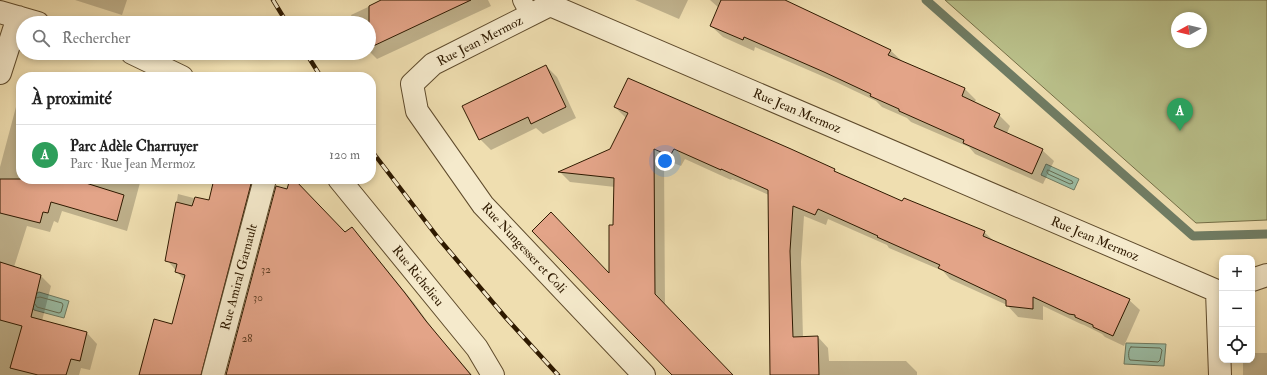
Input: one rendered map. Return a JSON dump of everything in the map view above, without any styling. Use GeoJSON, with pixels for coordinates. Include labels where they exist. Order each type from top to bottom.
{"type":"FeatureCollection","features":[{"type":"Feature","properties":{"kind":"street","name":"Rue Jean Mermoz"},"geometry":{"type":"LineString","coordinates":[[417,111],[412,84],[433,64],[526,8],[550,5],[1219,290]]}},
{"type":"Feature","properties":{"kind":"street"},"geometry":{"type":"LineString","coordinates":[[0,73],[16,23]]}},
{"type":"Feature","properties":{"kind":"street"},"geometry":{"type":"LineString","coordinates":[[147,60],[172,72]]}},
{"type":"Feature","properties":{"kind":"street","name":"Rue Nungesser et Coli"},"geometry":{"type":"LineString","coordinates":[[417,111],[483,205],[644,375]]}},
{"type":"Feature","properties":{"kind":"street","name":"Rue Amiral Garnault"},"geometry":{"type":"LineString","coordinates":[[213,375],[264,184]]}},
{"type":"Feature","properties":{"kind":"street","name":"Rue Richelieu"},"geometry":{"type":"LineString","coordinates":[[343,184],[477,348],[493,375]]}},
{"type":"Feature","properties":{"kind":"street"},"geometry":{"type":"LineString","coordinates":[[1255,279],[1267,275]]}},
{"type":"Feature","properties":{"kind":"street"},"geometry":{"type":"LineString","coordinates":[[1219,291],[1220,375]]}},
{"type":"Feature","properties":{"kind":"shaded area"},"geometry":{"type":"Polygon","coordinates":[[[945,0],[1267,0],[1267,220],[1196,223],[945,0]]]}},
{"type":"Feature","properties":{"kind":"water"},"geometry":{"type":"Polygon","coordinates":[[[1046,164],[1079,179],[1074,190],[1041,175],[1046,164]]]}},
{"type":"Feature","properties":{"kind":"water"},"geometry":{"type":"Polygon","coordinates":[[[39,292],[69,301],[64,318],[34,310],[30,303],[32,296],[39,292]]]}},
{"type":"Feature","properties":{"kind":"water"},"geometry":{"type":"Polygon","coordinates":[[[1126,343],[1166,344],[1164,366],[1124,364],[1126,343]]]}},
{"type":"Feature","properties":{"kind":"building"},"geometry":{"type":"Polygon","coordinates":[[[381,0],[471,0],[376,45],[376,16],[369,16],[369,6],[381,0]]]}},
{"type":"Feature","properties":{"kind":"building"},"geometry":{"type":"Polygon","coordinates":[[[721,0],[785,0],[891,50],[888,55],[965,88],[962,96],[1000,114],[994,127],[1043,149],[1032,174],[963,143],[964,140],[899,111],[899,109],[870,96],[871,94],[824,72],[744,37],[743,40],[710,26],[721,0]]]}},
{"type":"Feature","properties":{"kind":"building"},"geometry":{"type":"Polygon","coordinates":[[[546,65],[566,107],[531,124],[528,117],[479,140],[462,106],[546,65]]]}},
{"type":"Feature","properties":{"kind":"building"},"geometry":{"type":"Polygon","coordinates":[[[628,78],[791,149],[835,169],[834,171],[902,201],[904,198],[985,231],[983,236],[1130,299],[1113,336],[1093,327],[1093,325],[1075,317],[1075,315],[1069,314],[1033,297],[1033,309],[1006,306],[1006,300],[938,268],[940,265],[818,209],[815,215],[793,206],[790,251],[793,337],[818,336],[819,375],[770,375],[768,190],[674,149],[670,156],[654,149],[655,294],[733,375],[672,375],[532,231],[551,212],[609,273],[609,225],[613,225],[614,178],[558,172],[610,149],[628,113],[614,107],[628,78]]]}},
{"type":"Feature","properties":{"kind":"building"},"geometry":{"type":"Polygon","coordinates":[[[0,179],[16,179],[16,184],[89,184],[124,195],[117,221],[51,202],[48,213],[43,212],[40,223],[0,213],[0,179]]]}},
{"type":"Feature","properties":{"kind":"building"},"geometry":{"type":"Polygon","coordinates":[[[213,184],[251,184],[201,375],[139,375],[154,319],[172,324],[185,275],[175,272],[177,264],[165,261],[176,202],[192,206],[195,197],[209,200],[213,184]]]}},
{"type":"Feature","properties":{"kind":"building"},"geometry":{"type":"Polygon","coordinates":[[[288,184],[299,184],[345,232],[352,227],[426,321],[471,375],[226,375],[276,186],[287,189],[288,184]]]}},
{"type":"Feature","properties":{"kind":"building"},"geometry":{"type":"Polygon","coordinates":[[[0,262],[41,275],[31,317],[87,332],[80,361],[71,359],[66,375],[38,375],[10,368],[22,326],[0,320],[0,262]]]}},
{"type":"Feature","properties":{"kind":"waterway"},"geometry":{"type":"LineString","coordinates":[[926,0],[1193,236],[1267,234]]}},
{"type":"Feature","properties":{"kind":"railway"},"geometry":{"type":"LineString","coordinates":[[273,0],[283,16]]}},
{"type":"Feature","properties":{"kind":"railway"},"geometry":{"type":"LineString","coordinates":[[310,60],[318,72]]}},
{"type":"Feature","properties":{"kind":"railway"},"geometry":{"type":"LineString","coordinates":[[376,157],[439,239],[506,318],[558,375]]}},
{"type":"Feature","properties":{"kind":"place","name":"Parc Adèle Charruyer"},"geometry":{"type":"Point","coordinates":[1180,131]}}]}
